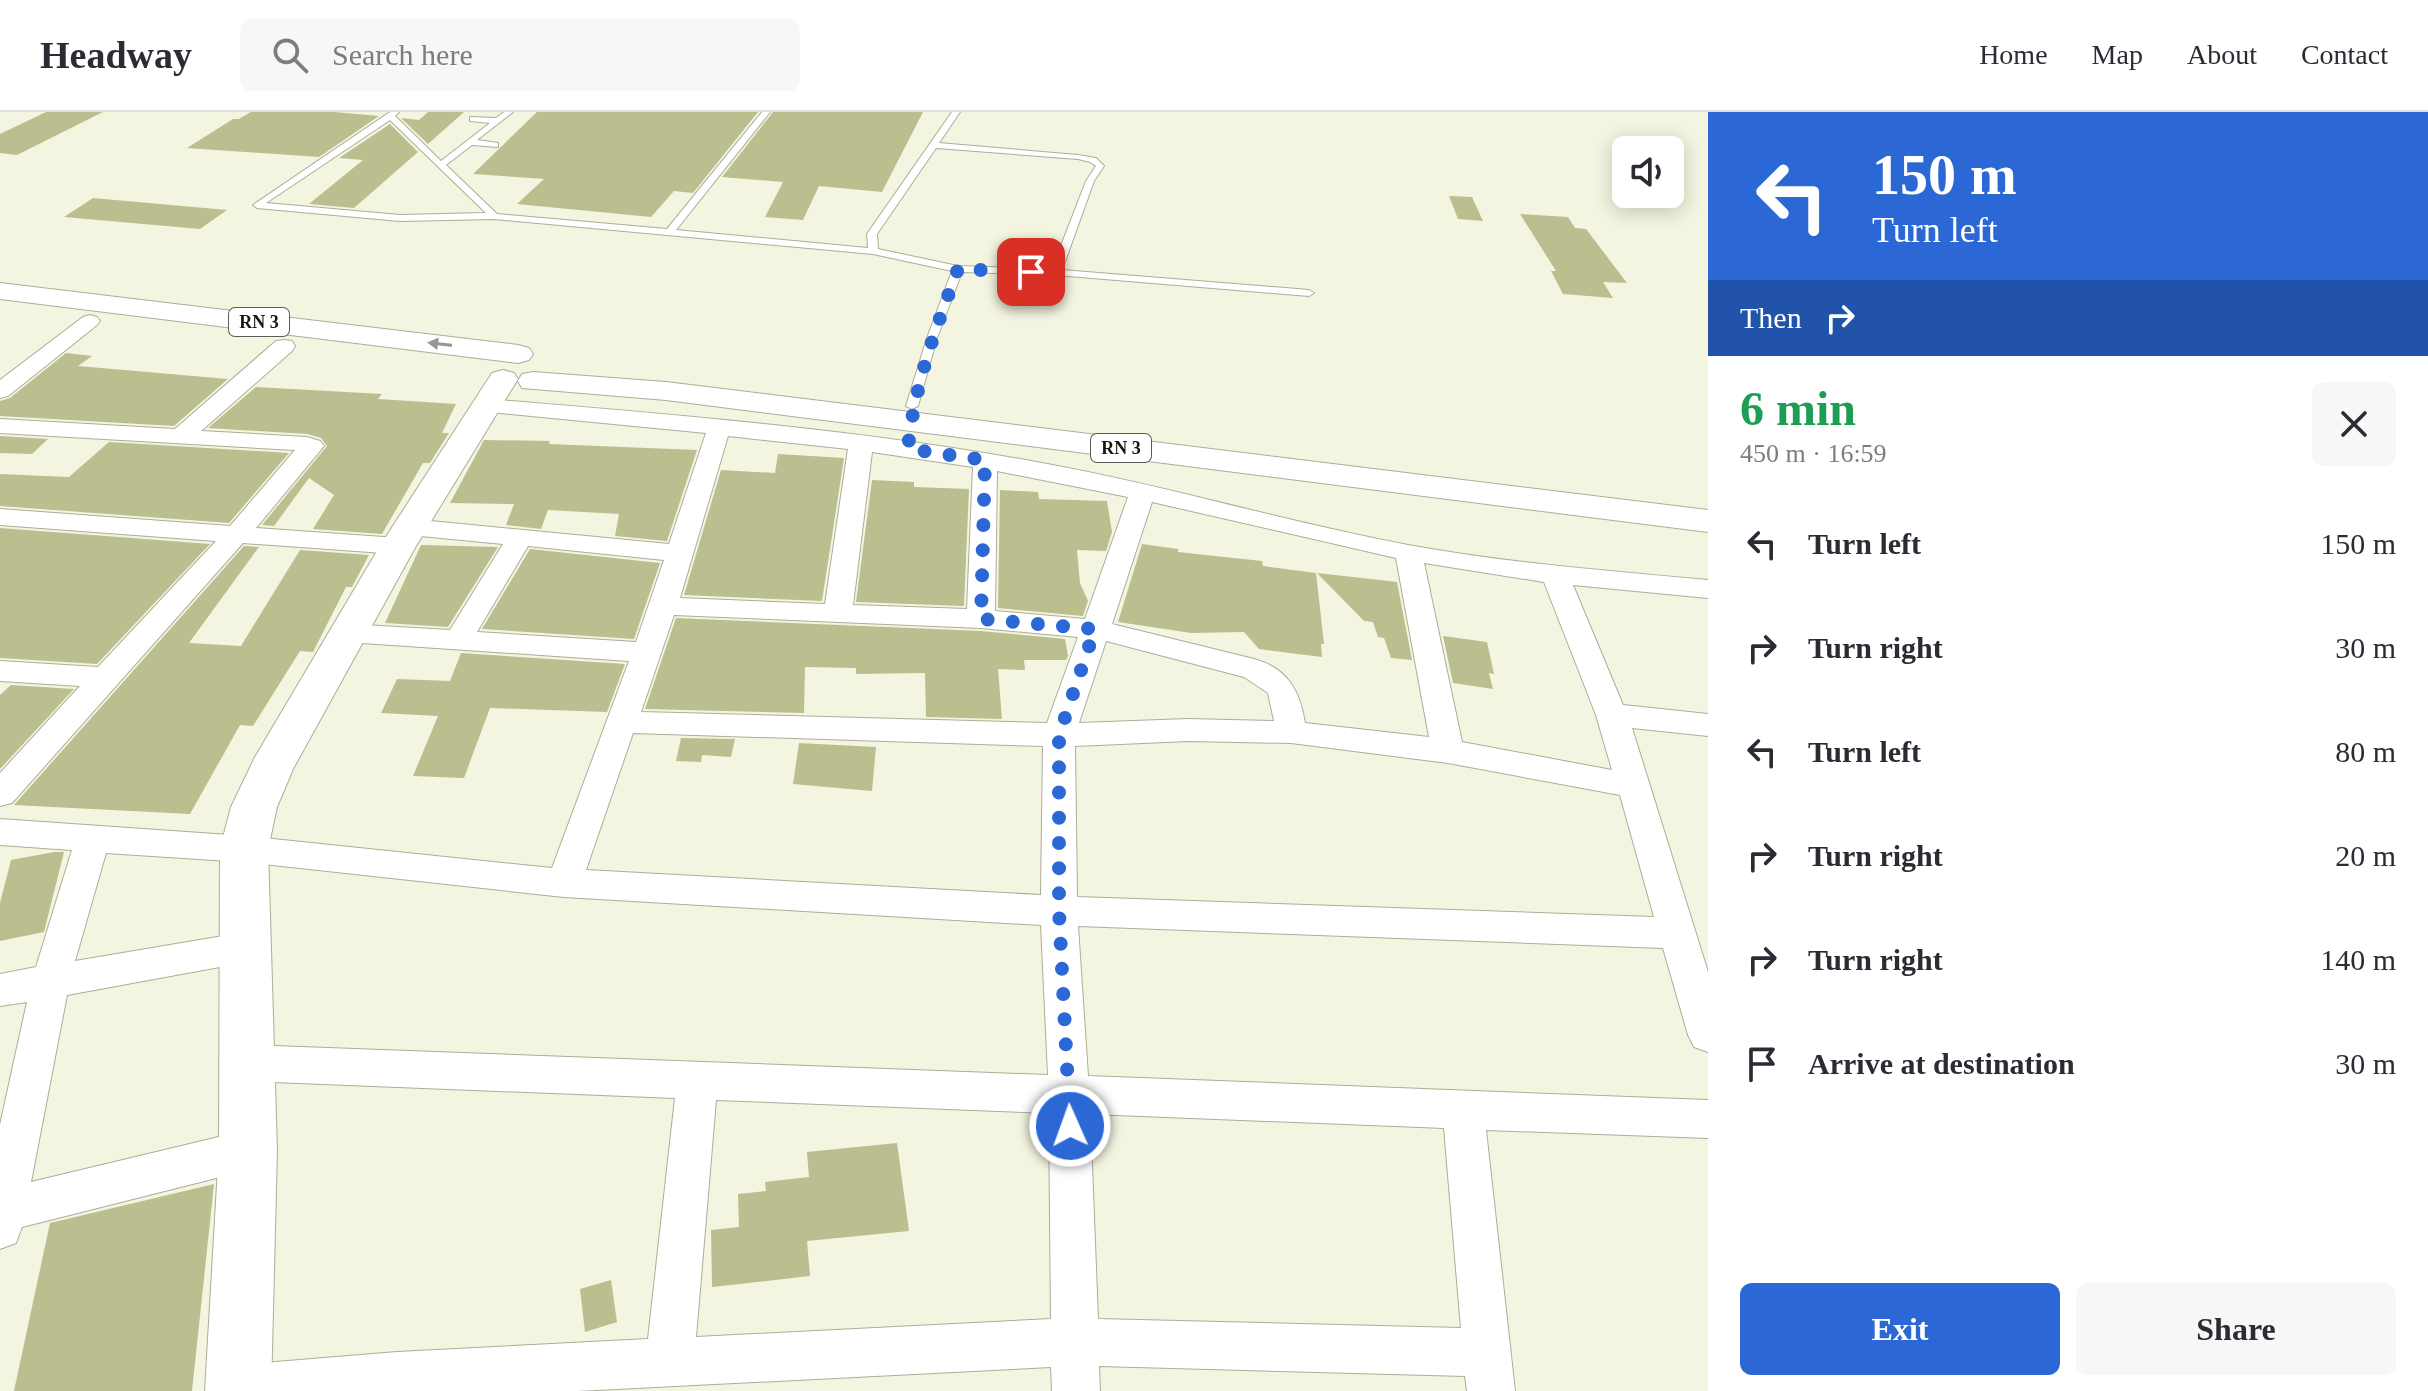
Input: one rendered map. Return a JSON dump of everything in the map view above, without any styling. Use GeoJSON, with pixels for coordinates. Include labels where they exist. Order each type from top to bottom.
{"type":"FeatureCollection","features":[{"type":"Feature","properties":{"kind":"main road","name":"RN 3"},"geometry":{"type":"LineString","coordinates":[[0,291],[514,382]]}},
{"type":"Feature","properties":{"kind":"main road","name":"RN 3"},"geometry":{"type":"LineString","coordinates":[[0,308],[284,346],[514,382],[666,391],[910,426],[1708,521]]}},
{"type":"Feature","properties":{"kind":"main road"},"geometry":{"type":"LineString","coordinates":[[238,1390],[248,1150],[244,849],[254,807],[271,769],[404,537],[514,382]]}},
{"type":"Feature","properties":{"kind":"main road","name":"RN 3"},"geometry":{"type":"LineString","coordinates":[[910,426],[1708,501]]}},
{"type":"Feature","properties":{"kind":"street"},"geometry":{"type":"LineString","coordinates":[[0,391],[90,321]]}},
{"type":"Feature","properties":{"kind":"street"},"geometry":{"type":"LineString","coordinates":[[181,436],[284,346]]}},
{"type":"Feature","properties":{"kind":"street"},"geometry":{"type":"LineString","coordinates":[[514,382],[719,428],[861,443],[910,426],[985,460],[1143,491],[1408,553],[1555,575],[1708,589]]}},
{"type":"Feature","properties":{"kind":"street"},"geometry":{"type":"LineString","coordinates":[[0,426],[312,446],[235,536],[0,794]]}},
{"type":"Feature","properties":{"kind":"street"},"geometry":{"type":"LineString","coordinates":[[564,883],[663,606],[719,428]]}},
{"type":"Feature","properties":{"kind":"street"},"geometry":{"type":"LineString","coordinates":[[838,613],[861,443]]}},
{"type":"Feature","properties":{"kind":"street"},"geometry":{"type":"LineString","coordinates":[[981,619],[985,460]]}},
{"type":"Feature","properties":{"kind":"street"},"geometry":{"type":"LineString","coordinates":[[1076,1391],[1069,1095],[1059,911],[1059,735],[1143,491]]}},
{"type":"Feature","properties":{"kind":"street"},"geometry":{"type":"LineString","coordinates":[[6,524],[235,536],[520,537],[680,553]]}},
{"type":"Feature","properties":{"kind":"street"},"geometry":{"type":"LineString","coordinates":[[458,640],[520,537]]}},
{"type":"Feature","properties":{"kind":"street"},"geometry":{"type":"LineString","coordinates":[[1408,553],[1448,751]]}},
{"type":"Feature","properties":{"kind":"street"},"geometry":{"type":"LineString","coordinates":[[1555,575],[1612,715],[1708,1035]]}},
{"type":"Feature","properties":{"kind":"street"},"geometry":{"type":"LineString","coordinates":[[663,606],[981,619],[1095,629],[1254,669],[1272,677],[1287,701],[1291,732]]}},
{"type":"Feature","properties":{"kind":"street"},"geometry":{"type":"LineString","coordinates":[[347,633],[647,652]]}},
{"type":"Feature","properties":{"kind":"street"},"geometry":{"type":"LineString","coordinates":[[0,671],[106,678]]}},
{"type":"Feature","properties":{"kind":"street"},"geometry":{"type":"LineString","coordinates":[[1612,715],[1708,725]]}},
{"type":"Feature","properties":{"kind":"street"},"geometry":{"type":"LineString","coordinates":[[623,722],[1059,735],[1188,730],[1291,732],[1448,751],[1634,786]]}},
{"type":"Feature","properties":{"kind":"street"},"geometry":{"type":"LineString","coordinates":[[0,832],[244,849],[564,883],[1059,911],[1677,933]]}},
{"type":"Feature","properties":{"kind":"street"},"geometry":{"type":"LineString","coordinates":[[93,837],[50,983],[1,1216],[248,1150]]}},
{"type":"Feature","properties":{"kind":"street"},"geometry":{"type":"LineString","coordinates":[[0,990],[247,947]]}},
{"type":"Feature","properties":{"kind":"street"},"geometry":{"type":"LineString","coordinates":[[247,1063],[1708,1119]]}},
{"type":"Feature","properties":{"kind":"street"},"geometry":{"type":"LineString","coordinates":[[670,1362],[697,1081]]}},
{"type":"Feature","properties":{"kind":"street"},"geometry":{"type":"LineString","coordinates":[[238,1390],[395,1383],[670,1362],[1075,1342],[1489,1372],[1463,1110]]}},
{"type":"Feature","properties":{"kind":"lane"},"geometry":{"type":"LineString","coordinates":[[441,165],[509,112]]}},
{"type":"Feature","properties":{"kind":"lane"},"geometry":{"type":"LineString","coordinates":[[669,233],[766,112]]}},
{"type":"Feature","properties":{"kind":"lane"},"geometry":{"type":"LineString","coordinates":[[873,251],[872,234],[956,112]]}},
{"type":"Feature","properties":{"kind":"lane"},"geometry":{"type":"LineString","coordinates":[[494,216],[392,114],[257,205],[400,218],[494,216],[873,251],[958,269],[1056,272],[1309,293]]}},
{"type":"Feature","properties":{"kind":"lane"},"geometry":{"type":"LineString","coordinates":[[473,119],[498,121]]}},
{"type":"Feature","properties":{"kind":"lane"},"geometry":{"type":"LineString","coordinates":[[470,142],[495,145]]}},
{"type":"Feature","properties":{"kind":"lane"},"geometry":{"type":"LineString","coordinates":[[933,145],[1078,157],[1093,160],[1100,166],[1090,181],[1056,272]]}},
{"type":"Feature","properties":{"kind":"lane"},"geometry":{"type":"LineString","coordinates":[[910,426],[932,338],[958,269]]}},
{"type":"Feature","properties":{"kind":"building"},"geometry":{"type":"Polygon","coordinates":[[[46,112],[103,112],[17,155],[0,153],[0,134],[46,112]]]}},
{"type":"Feature","properties":{"kind":"building"},"geometry":{"type":"Polygon","coordinates":[[[251,112],[334,112],[379,116],[319,157],[187,148],[233,119],[251,112]]]}},
{"type":"Feature","properties":{"kind":"building"},"geometry":{"type":"Polygon","coordinates":[[[428,112],[464,112],[428,144],[401,118],[419,120],[428,112]]]}},
{"type":"Feature","properties":{"kind":"building"},"geometry":{"type":"Polygon","coordinates":[[[537,112],[758,112],[693,193],[674,191],[651,217],[517,204],[544,179],[473,174],[537,112]]]}},
{"type":"Feature","properties":{"kind":"building"},"geometry":{"type":"Polygon","coordinates":[[[773,112],[923,112],[882,192],[819,186],[803,220],[765,217],[783,182],[722,177],[773,112]]]}},
{"type":"Feature","properties":{"kind":"building"},"geometry":{"type":"Polygon","coordinates":[[[390,124],[418,152],[354,208],[309,204],[363,160],[339,158],[390,124]]]}},
{"type":"Feature","properties":{"kind":"building"},"geometry":{"type":"Polygon","coordinates":[[[1449,196],[1472,197],[1483,221],[1458,219],[1449,196]]]}},
{"type":"Feature","properties":{"kind":"building"},"geometry":{"type":"Polygon","coordinates":[[[93,198],[227,210],[200,229],[64,217],[93,198]]]}},
{"type":"Feature","properties":{"kind":"building"},"geometry":{"type":"Polygon","coordinates":[[[1520,214],[1568,217],[1575,228],[1586,229],[1627,283],[1603,282],[1613,298],[1563,294],[1551,271],[1556,271],[1520,214]]]}},
{"type":"Feature","properties":{"kind":"building"},"geometry":{"type":"Polygon","coordinates":[[[66,353],[92,356],[78,366],[228,379],[174,426],[0,416],[0,401],[10,398],[66,353]]]}},
{"type":"Feature","properties":{"kind":"building"},"geometry":{"type":"Polygon","coordinates":[[[256,387],[382,394],[378,399],[456,404],[442,433],[449,433],[430,463],[423,463],[382,534],[313,529],[334,495],[309,478],[274,526],[262,525],[327,446],[321,438],[307,434],[208,428],[256,387]]]}},
{"type":"Feature","properties":{"kind":"building"},"geometry":{"type":"Polygon","coordinates":[[[0,436],[48,439],[32,454],[0,453],[0,436]]]}},
{"type":"Feature","properties":{"kind":"building"},"geometry":{"type":"Polygon","coordinates":[[[484,440],[697,450],[667,541],[615,536],[619,514],[548,510],[541,529],[506,525],[514,504],[450,503],[484,440]]]}},
{"type":"Feature","properties":{"kind":"building"},"geometry":{"type":"Polygon","coordinates":[[[109,442],[289,453],[229,523],[0,506],[0,474],[69,477],[109,442]]]}},
{"type":"Feature","properties":{"kind":"building"},"geometry":{"type":"Polygon","coordinates":[[[778,454],[844,458],[822,601],[684,595],[721,470],[775,473],[778,454]]]}},
{"type":"Feature","properties":{"kind":"building"},"geometry":{"type":"Polygon","coordinates":[[[872,480],[914,482],[914,487],[969,489],[964,606],[856,602],[872,480]]]}},
{"type":"Feature","properties":{"kind":"building"},"geometry":{"type":"Polygon","coordinates":[[[1000,490],[1038,492],[1039,499],[1107,501],[1112,532],[1106,551],[1077,550],[1080,583],[1088,601],[1083,616],[998,608],[1000,490]]]}},
{"type":"Feature","properties":{"kind":"building"},"geometry":{"type":"Polygon","coordinates":[[[0,528],[210,544],[97,664],[0,658],[0,528]]]}},
{"type":"Feature","properties":{"kind":"building"},"geometry":{"type":"Polygon","coordinates":[[[1142,544],[1178,549],[1178,552],[1262,561],[1263,566],[1316,573],[1324,644],[1321,644],[1322,657],[1259,649],[1244,632],[1191,633],[1118,622],[1142,544]]]}},
{"type":"Feature","properties":{"kind":"building"},"geometry":{"type":"Polygon","coordinates":[[[421,545],[498,547],[448,627],[385,623],[421,545]]]}},
{"type":"Feature","properties":{"kind":"building"},"geometry":{"type":"Polygon","coordinates":[[[244,546],[259,547],[189,643],[241,646],[300,550],[369,555],[352,587],[346,587],[313,652],[300,651],[253,726],[240,725],[190,814],[14,805],[244,546]]]}},
{"type":"Feature","properties":{"kind":"building"},"geometry":{"type":"Polygon","coordinates":[[[530,549],[660,563],[634,639],[482,629],[530,549]]]}},
{"type":"Feature","properties":{"kind":"building"},"geometry":{"type":"Polygon","coordinates":[[[1317,573],[1397,582],[1412,660],[1391,658],[1384,638],[1378,637],[1373,622],[1364,621],[1317,573]]]}},
{"type":"Feature","properties":{"kind":"building"},"geometry":{"type":"Polygon","coordinates":[[[676,618],[981,631],[1065,639],[1068,656],[1066,660],[1024,660],[1025,670],[998,669],[1002,719],[926,717],[925,673],[856,674],[856,668],[805,667],[804,713],[645,709],[676,618]]]}},
{"type":"Feature","properties":{"kind":"building"},"geometry":{"type":"Polygon","coordinates":[[[1443,636],[1487,642],[1494,674],[1489,673],[1493,689],[1453,683],[1443,636]]]}},
{"type":"Feature","properties":{"kind":"building"},"geometry":{"type":"Polygon","coordinates":[[[461,653],[625,664],[607,712],[490,708],[464,778],[413,776],[438,716],[381,713],[397,679],[450,681],[461,653]]]}},
{"type":"Feature","properties":{"kind":"building"},"geometry":{"type":"Polygon","coordinates":[[[11,685],[74,689],[0,769],[0,695],[11,685]]]}},
{"type":"Feature","properties":{"kind":"building"},"geometry":{"type":"Polygon","coordinates":[[[681,738],[735,739],[731,757],[702,755],[701,762],[676,761],[681,738]]]}},
{"type":"Feature","properties":{"kind":"building"},"geometry":{"type":"Polygon","coordinates":[[[799,743],[876,747],[872,791],[793,784],[799,743]]]}},
{"type":"Feature","properties":{"kind":"building"},"geometry":{"type":"Polygon","coordinates":[[[64,852],[44,932],[0,941],[0,903],[11,860],[64,852]]]}},
{"type":"Feature","properties":{"kind":"building"},"geometry":{"type":"Polygon","coordinates":[[[897,1143],[909,1231],[807,1241],[810,1276],[712,1287],[711,1230],[739,1227],[738,1194],[766,1191],[765,1182],[809,1177],[807,1152],[897,1143]]]}},
{"type":"Feature","properties":{"kind":"building"},"geometry":{"type":"Polygon","coordinates":[[[214,1184],[192,1391],[14,1391],[50,1223],[214,1184]]]}},
{"type":"Feature","properties":{"kind":"building"},"geometry":{"type":"Polygon","coordinates":[[[611,1280],[617,1322],[585,1332],[580,1289],[611,1280]]]}},
{"type":"Feature","properties":{"kind":"route"},"geometry":{"type":"LineString","coordinates":[[1031,272],[958,269],[932,338],[912,406],[908,449],[985,460],[981,619],[1095,629],[1059,735],[1059,911],[1070,1126]]}}]}
